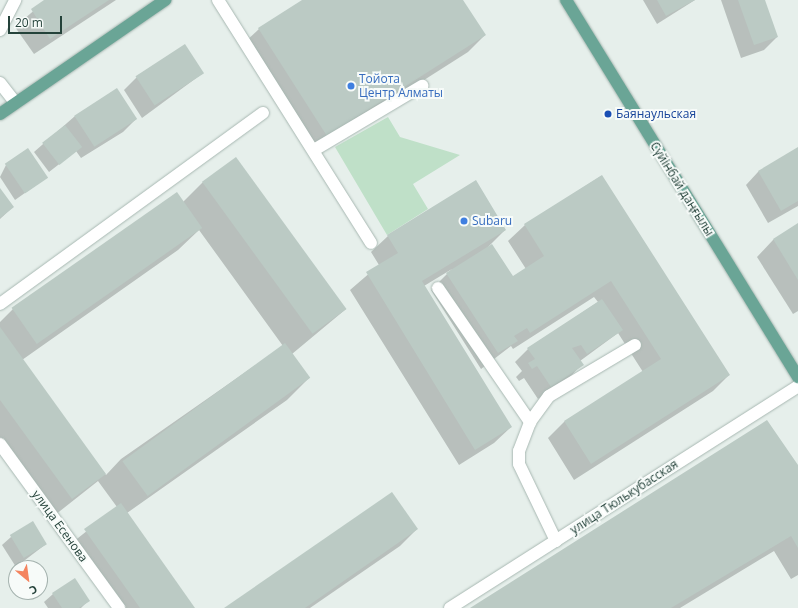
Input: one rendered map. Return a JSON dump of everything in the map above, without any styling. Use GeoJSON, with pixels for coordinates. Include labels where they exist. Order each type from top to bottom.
{"type":"FeatureCollection","features":[{"type":"Feature","properties":{"kind":"main road"},"geometry":{"type":"LineString","coordinates":[[0,114],[15,102],[165,0]]}},
{"type":"Feature","properties":{"kind":"main road","name":"Сүйінбай даңғылы"},"geometry":{"type":"LineString","coordinates":[[566,0],[798,377]]}},
{"type":"Feature","properties":{"kind":"street"},"geometry":{"type":"LineString","coordinates":[[0,30],[15,0]]}},
{"type":"Feature","properties":{"kind":"street"},"geometry":{"type":"LineString","coordinates":[[218,0],[314,150],[371,243]]}},
{"type":"Feature","properties":{"kind":"street"},"geometry":{"type":"LineString","coordinates":[[0,83],[15,102]]}},
{"type":"Feature","properties":{"kind":"street"},"geometry":{"type":"LineString","coordinates":[[314,150],[422,86]]}},
{"type":"Feature","properties":{"kind":"street"},"geometry":{"type":"LineString","coordinates":[[0,304],[263,113]]}},
{"type":"Feature","properties":{"kind":"street"},"geometry":{"type":"LineString","coordinates":[[438,288],[530,422]]}},
{"type":"Feature","properties":{"kind":"street"},"geometry":{"type":"LineString","coordinates":[[556,541],[519,464],[519,451],[530,422],[549,396],[635,345]]}},
{"type":"Feature","properties":{"kind":"street","name":"улица Тюлькубасская"},"geometry":{"type":"LineString","coordinates":[[450,608],[798,386]]}},
{"type":"Feature","properties":{"kind":"street","name":"улица Есенова"},"geometry":{"type":"LineString","coordinates":[[0,444],[119,608]]}},
{"type":"Feature","properties":{"kind":"green space"},"geometry":{"type":"Polygon","coordinates":[[[388,117],[400,137],[460,155],[413,184],[428,209],[387,235],[335,147],[388,117]]]}},
{"type":"Feature","properties":{"kind":"building"},"geometry":{"type":"Polygon","coordinates":[[[44,0],[109,0],[50,39],[31,9],[44,0]]]}},
{"type":"Feature","properties":{"kind":"building","name":"Тойота Центр Алматы"},"geometry":{"type":"Polygon","coordinates":[[[302,0],[463,0],[486,35],[327,136],[258,28],[302,0]]]}},
{"type":"Feature","properties":{"kind":"building"},"geometry":{"type":"Polygon","coordinates":[[[657,0],[695,0],[666,16],[657,0]]]}},
{"type":"Feature","properties":{"kind":"building"},"geometry":{"type":"Polygon","coordinates":[[[738,0],[765,0],[778,37],[754,45],[738,0]]]}},
{"type":"Feature","properties":{"kind":"building"},"geometry":{"type":"Polygon","coordinates":[[[185,44],[204,73],[155,105],[136,76],[185,44]]]}},
{"type":"Feature","properties":{"kind":"building"},"geometry":{"type":"Polygon","coordinates":[[[117,88],[137,119],[94,147],[74,116],[117,88]]]}},
{"type":"Feature","properties":{"kind":"building"},"geometry":{"type":"Polygon","coordinates":[[[65,125],[82,147],[59,165],[42,143],[65,125]]]}},
{"type":"Feature","properties":{"kind":"building"},"geometry":{"type":"Polygon","coordinates":[[[798,147],[798,201],[781,211],[758,171],[798,147]]]}},
{"type":"Feature","properties":{"kind":"building"},"geometry":{"type":"Polygon","coordinates":[[[28,148],[48,178],[25,194],[5,164],[28,148]]]}},
{"type":"Feature","properties":{"kind":"building"},"geometry":{"type":"Polygon","coordinates":[[[236,157],[347,309],[313,334],[202,182],[236,157]]]}},
{"type":"Feature","properties":{"kind":"building"},"geometry":{"type":"Polygon","coordinates":[[[602,175],[730,375],[591,464],[564,421],[661,359],[611,281],[530,333],[527,328],[514,336],[518,341],[498,353],[446,273],[492,244],[513,276],[544,256],[524,224],[602,175]]]}},
{"type":"Feature","properties":{"kind":"building"},"geometry":{"type":"Polygon","coordinates":[[[476,180],[506,230],[422,281],[512,427],[475,450],[366,272],[398,253],[387,235],[476,180]]]}},
{"type":"Feature","properties":{"kind":"building"},"geometry":{"type":"Polygon","coordinates":[[[0,188],[14,207],[0,218],[0,188]]]}},
{"type":"Feature","properties":{"kind":"building"},"geometry":{"type":"Polygon","coordinates":[[[177,192],[202,228],[37,344],[12,308],[177,192]]]}},
{"type":"Feature","properties":{"kind":"building"},"geometry":{"type":"Polygon","coordinates":[[[798,223],[798,280],[773,239],[798,223]]]}},
{"type":"Feature","properties":{"kind":"building"},"geometry":{"type":"Polygon","coordinates":[[[602,299],[623,330],[587,354],[581,345],[572,348],[584,365],[551,387],[537,366],[532,369],[528,363],[535,359],[527,348],[602,299]]]}},
{"type":"Feature","properties":{"kind":"building"},"geometry":{"type":"Polygon","coordinates":[[[0,327],[106,474],[72,499],[0,400],[0,327]]]}},
{"type":"Feature","properties":{"kind":"building"},"geometry":{"type":"Polygon","coordinates":[[[285,343],[310,378],[148,496],[122,461],[285,343]]]}},
{"type":"Feature","properties":{"kind":"building"},"geometry":{"type":"Polygon","coordinates":[[[767,420],[798,465],[798,548],[791,536],[671,608],[470,608],[767,420]]]}},
{"type":"Feature","properties":{"kind":"building"},"geometry":{"type":"Polygon","coordinates":[[[392,492],[418,529],[305,608],[224,608],[392,492]]]}},
{"type":"Feature","properties":{"kind":"building"},"geometry":{"type":"Polygon","coordinates":[[[121,503],[195,608],[140,608],[84,529],[121,503]]]}},
{"type":"Feature","properties":{"kind":"building"},"geometry":{"type":"Polygon","coordinates":[[[33,521],[47,544],[24,558],[10,535],[33,521]]]}},
{"type":"Feature","properties":{"kind":"building"},"geometry":{"type":"Polygon","coordinates":[[[75,578],[90,601],[79,608],[62,608],[52,593],[75,578]]]}},
{"type":"Feature","properties":{"kind":"place","name":"Тойота Центр Алматы"},"geometry":{"type":"Point","coordinates":[351,86]}},
{"type":"Feature","properties":{"kind":"place","name":"Баянаульская"},"geometry":{"type":"Point","coordinates":[608,114]}},
{"type":"Feature","properties":{"kind":"place","name":"Subaru"},"geometry":{"type":"Point","coordinates":[464,221]}}]}
